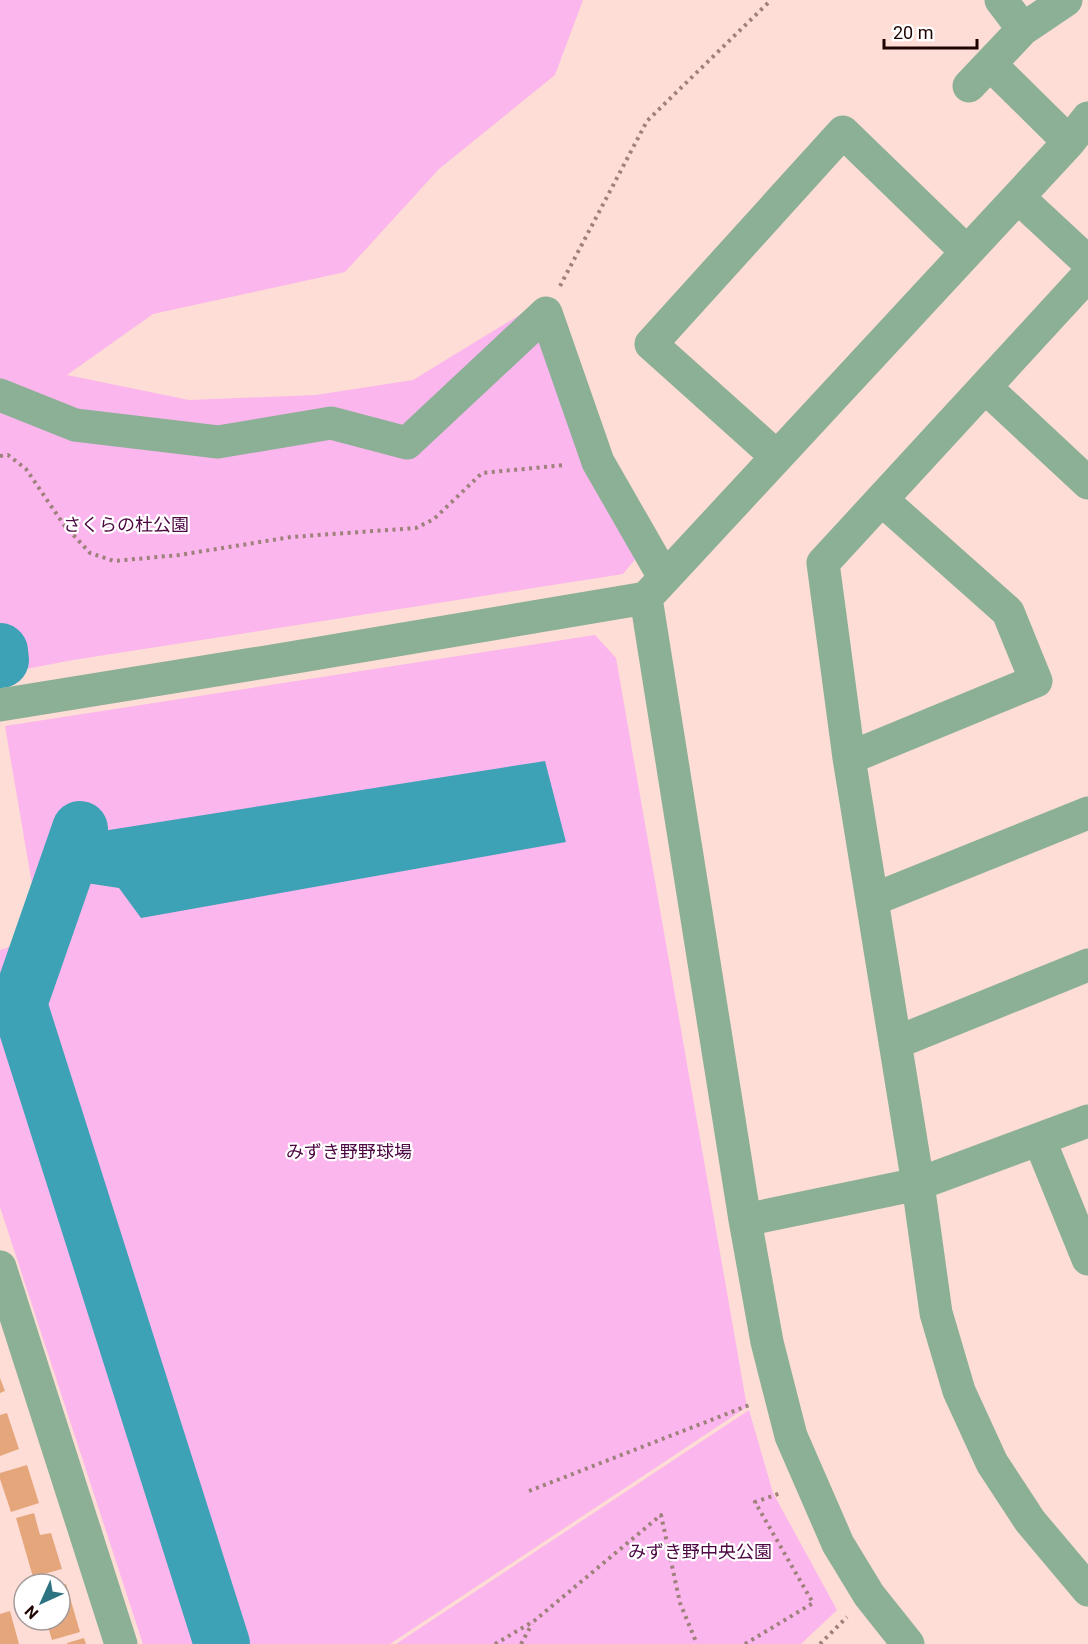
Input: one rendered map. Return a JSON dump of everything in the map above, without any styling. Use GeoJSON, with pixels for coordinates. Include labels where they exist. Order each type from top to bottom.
{"type":"FeatureCollection","features":[{"type":"Feature","properties":{"kind":"street"},"geometry":{"type":"LineString","coordinates":[[1000,0],[1023,29]]}},
{"type":"Feature","properties":{"kind":"street"},"geometry":{"type":"LineString","coordinates":[[0,705],[284,659],[655,587],[1078,130],[979,75],[1023,29],[1066,0]]}},
{"type":"Feature","properties":{"kind":"street"},"geometry":{"type":"LineString","coordinates":[[776,456],[651,344],[843,132],[966,251]]}},
{"type":"Feature","properties":{"kind":"street"},"geometry":{"type":"LineString","coordinates":[[1018,197],[1088,262]]}},
{"type":"Feature","properties":{"kind":"street"},"geometry":{"type":"LineString","coordinates":[[1088,275],[823,563],[849,758],[896,1043],[936,1313],[959,1391],[992,1463],[1030,1521],[1088,1590]]}},
{"type":"Feature","properties":{"kind":"street"},"geometry":{"type":"LineString","coordinates":[[0,395],[75,425],[218,442],[331,423],[407,443],[546,313],[598,462],[655,587],[745,1220],[767,1342],[791,1436],[838,1544],[869,1595],[908,1644]]}},
{"type":"Feature","properties":{"kind":"street"},"geometry":{"type":"LineString","coordinates":[[985,387],[1088,483]]}},
{"type":"Feature","properties":{"kind":"street"},"geometry":{"type":"LineString","coordinates":[[849,758],[1036,681],[1008,612],[882,500]]}},
{"type":"Feature","properties":{"kind":"street"},"geometry":{"type":"LineString","coordinates":[[872,900],[1088,813]]}},
{"type":"Feature","properties":{"kind":"street"},"geometry":{"type":"LineString","coordinates":[[896,1043],[1088,965]]}},
{"type":"Feature","properties":{"kind":"street"},"geometry":{"type":"LineString","coordinates":[[745,1220],[918,1184],[1040,1141],[1088,1121]]}},
{"type":"Feature","properties":{"kind":"street"},"geometry":{"type":"LineString","coordinates":[[1040,1141],[1088,1259]]}},
{"type":"Feature","properties":{"kind":"street"},"geometry":{"type":"LineString","coordinates":[[0,1267],[121,1644]]}},
{"type":"Feature","properties":{"kind":"path"},"geometry":{"type":"LineString","coordinates":[[546,313],[647,121],[771,0]]}},
{"type":"Feature","properties":{"kind":"path"},"geometry":{"type":"LineString","coordinates":[[0,456],[8,455],[26,469],[64,525],[90,553],[114,561],[179,555],[291,537],[416,528],[434,519],[482,473],[598,462]]}},
{"type":"Feature","properties":{"kind":"path"},"geometry":{"type":"LineString","coordinates":[[529,1491],[780,1393]]}},
{"type":"Feature","properties":{"kind":"path"},"geometry":{"type":"LineString","coordinates":[[745,1644],[813,1603],[755,1502],[810,1484]]}},
{"type":"Feature","properties":{"kind":"path"},"geometry":{"type":"LineString","coordinates":[[495,1644],[534,1621],[661,1515],[680,1603],[697,1644]]}},
{"type":"Feature","properties":{"kind":"path"},"geometry":{"type":"LineString","coordinates":[[520,1644],[534,1621]]}},
{"type":"Feature","properties":{"kind":"green space","name":"さくらの杜公園"},"geometry":{"type":"Polygon","coordinates":[[[0,0],[583,0],[555,75],[439,169],[345,272],[153,314],[67,375],[189,400],[316,395],[413,380],[536,305],[637,557],[623,574],[73,660],[0,674],[0,0]]]}},
{"type":"Feature","properties":{"kind":"green space","name":"みずき野野球場"},"geometry":{"type":"Polygon","coordinates":[[[595,635],[616,658],[747,1407],[390,1644],[143,1644],[0,1207],[0,950],[41,937],[5,726],[595,635]]]}},
{"type":"Feature","properties":{"kind":"green space","name":"みずき野中央公園"},"geometry":{"type":"Polygon","coordinates":[[[749,1410],[773,1493],[837,1610],[801,1644],[396,1644],[749,1410]]]}},
{"type":"Feature","properties":{"kind":"water"},"geometry":{"type":"Polygon","coordinates":[[[545,761],[566,842],[141,918],[119,888],[73,881],[90,833],[545,761]]]}},
{"type":"Feature","properties":{"kind":"building"},"geometry":{"type":"Polygon","coordinates":[[[0,1378],[5,1391],[0,1393],[0,1378]]]}},
{"type":"Feature","properties":{"kind":"building"},"geometry":{"type":"Polygon","coordinates":[[[7,1413],[19,1449],[0,1456],[0,1415],[7,1413]]]}},
{"type":"Feature","properties":{"kind":"building"},"geometry":{"type":"Polygon","coordinates":[[[27,1465],[39,1503],[11,1512],[0,1473],[27,1465]]]}},
{"type":"Feature","properties":{"kind":"building"},"geometry":{"type":"Polygon","coordinates":[[[34,1513],[40,1535],[51,1533],[62,1569],[51,1572],[32,1572],[16,1518],[34,1513]]]}},
{"type":"Feature","properties":{"kind":"building"},"geometry":{"type":"Polygon","coordinates":[[[72,1605],[80,1632],[52,1640],[50,1632],[72,1632],[72,1605]]]}},
{"type":"Feature","properties":{"kind":"building"},"geometry":{"type":"Polygon","coordinates":[[[10,1611],[12,1632],[16,1632],[19,1644],[0,1644],[0,1614],[10,1611]]]}},
{"type":"Feature","properties":{"kind":"building"},"geometry":{"type":"Polygon","coordinates":[[[84,1638],[86,1644],[67,1644],[67,1643],[84,1638]]]}},
{"type":"Feature","properties":{"kind":"waterway"},"geometry":{"type":"LineString","coordinates":[[0,651],[1,660]]}},
{"type":"Feature","properties":{"kind":"waterway"},"geometry":{"type":"LineString","coordinates":[[80,829],[19,1004],[222,1644]]}}]}
